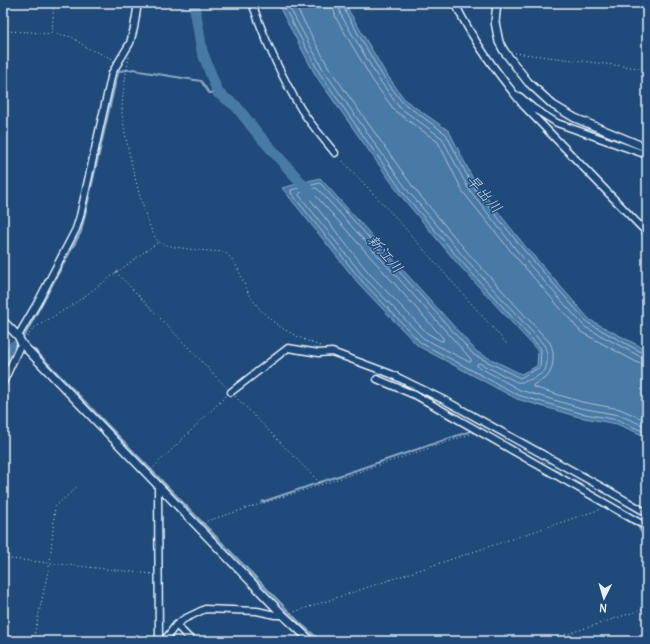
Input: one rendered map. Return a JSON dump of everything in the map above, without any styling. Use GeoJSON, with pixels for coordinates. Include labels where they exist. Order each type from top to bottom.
{"type":"FeatureCollection","features":[{"type":"Feature","properties":{"kind":"street"},"geometry":{"type":"LineString","coordinates":[[18,336],[39,300],[76,229],[112,73],[130,43],[138,3]]}},
{"type":"Feature","properties":{"kind":"street"},"geometry":{"type":"LineString","coordinates":[[252,3],[273,58],[288,86],[302,110],[335,153]]}},
{"type":"Feature","properties":{"kind":"street"},"geometry":{"type":"LineString","coordinates":[[455,3],[464,21],[507,85],[524,106],[647,233]]}},
{"type":"Feature","properties":{"kind":"street"},"geometry":{"type":"LineString","coordinates":[[497,3],[495,22],[499,42],[504,52],[528,82],[553,105],[575,118],[647,148]]}},
{"type":"Feature","properties":{"kind":"street"},"geometry":{"type":"LineString","coordinates":[[507,85],[533,108],[557,123],[647,155]]}},
{"type":"Feature","properties":{"kind":"street"},"geometry":{"type":"LineString","coordinates":[[3,321],[18,336],[22,344],[158,487],[283,615],[311,641]]}},
{"type":"Feature","properties":{"kind":"street"},"geometry":{"type":"LineString","coordinates":[[3,384],[22,344]]}},
{"type":"Feature","properties":{"kind":"street"},"geometry":{"type":"LineString","coordinates":[[231,392],[288,348],[319,353],[332,352],[390,374],[446,401],[609,491],[647,514]]}},
{"type":"Feature","properties":{"kind":"street"},"geometry":{"type":"LineString","coordinates":[[377,379],[417,396],[647,527]]}},
{"type":"Feature","properties":{"kind":"street"},"geometry":{"type":"LineString","coordinates":[[158,487],[159,641]]}},
{"type":"Feature","properties":{"kind":"street"},"geometry":{"type":"LineString","coordinates":[[164,641],[176,625],[184,619],[205,609],[257,611],[275,615],[283,615]]}},
{"type":"Feature","properties":{"kind":"street"},"geometry":{"type":"LineString","coordinates":[[176,625],[192,641]]}},
{"type":"Feature","properties":{"kind":"path"},"geometry":{"type":"LineString","coordinates":[[52,32],[54,3]]}},
{"type":"Feature","properties":{"kind":"path"},"geometry":{"type":"LineString","coordinates":[[3,31],[46,34],[52,32],[72,37],[87,48],[119,62]]}},
{"type":"Feature","properties":{"kind":"path"},"geometry":{"type":"LineString","coordinates":[[504,52],[647,69]]}},
{"type":"Feature","properties":{"kind":"path"},"geometry":{"type":"LineString","coordinates":[[129,57],[122,113],[127,142],[146,218],[158,241],[170,246],[224,252],[235,262],[249,293],[260,310],[273,322],[292,335],[319,346]]}},
{"type":"Feature","properties":{"kind":"path"},"geometry":{"type":"LineString","coordinates":[[335,153],[395,217],[507,344]]}},
{"type":"Feature","properties":{"kind":"path"},"geometry":{"type":"LineString","coordinates":[[22,344],[34,328],[71,306],[158,241]]}},
{"type":"Feature","properties":{"kind":"path"},"geometry":{"type":"LineString","coordinates":[[116,272],[317,480],[320,485]]}},
{"type":"Feature","properties":{"kind":"path"},"geometry":{"type":"LineString","coordinates":[[147,474],[231,392]]}},
{"type":"Feature","properties":{"kind":"path"},"geometry":{"type":"LineString","coordinates":[[200,529],[207,521],[480,431]]}},
{"type":"Feature","properties":{"kind":"path"},"geometry":{"type":"LineString","coordinates":[[33,641],[49,563],[55,507],[78,486]]}},
{"type":"Feature","properties":{"kind":"path"},"geometry":{"type":"LineString","coordinates":[[283,615],[610,506]]}},
{"type":"Feature","properties":{"kind":"path"},"geometry":{"type":"LineString","coordinates":[[3,558],[159,575]]}},
{"type":"Feature","properties":{"kind":"path"},"geometry":{"type":"LineString","coordinates":[[546,641],[647,608]]}},
{"type":"Feature","properties":{"kind":"water"},"geometry":{"type":"Polygon","coordinates":[[[277,3],[346,3],[349,11],[385,72],[405,100],[449,131],[475,183],[525,246],[590,320],[647,350],[647,437],[617,424],[579,417],[517,399],[418,346],[358,283],[282,188],[320,178],[477,352],[521,374],[537,366],[538,351],[457,263],[401,196],[316,76],[277,3]]]}},
{"type":"Feature","properties":{"kind":"waterway","name":"新江川"},"geometry":{"type":"LineString","coordinates":[[194,3],[202,51],[218,93],[236,106],[258,134],[311,194]]}},
{"type":"Feature","properties":{"kind":"waterway"},"geometry":{"type":"LineString","coordinates":[[25,335],[81,232],[119,71],[135,69],[139,71],[201,81],[209,93],[218,93]]}},
{"type":"Feature","properties":{"kind":"waterway"},"geometry":{"type":"LineString","coordinates":[[3,370],[14,346]]}},
{"type":"Feature","properties":{"kind":"waterway"},"geometry":{"type":"LineString","coordinates":[[35,350],[300,623],[321,641]]}},
{"type":"Feature","properties":{"kind":"waterway"},"geometry":{"type":"LineString","coordinates":[[262,502],[471,431],[476,433]]}},
{"type":"Feature","properties":{"kind":"waterway"},"geometry":{"type":"LineString","coordinates":[[574,489],[647,532]]}},
{"type":"Feature","properties":{"kind":"waterway"},"geometry":{"type":"LineString","coordinates":[[638,526],[647,543]]}},
{"type":"Feature","properties":{"kind":"water label","name":"早出川"},"geometry":{"type":"Point","coordinates":[484,194]}}]}
